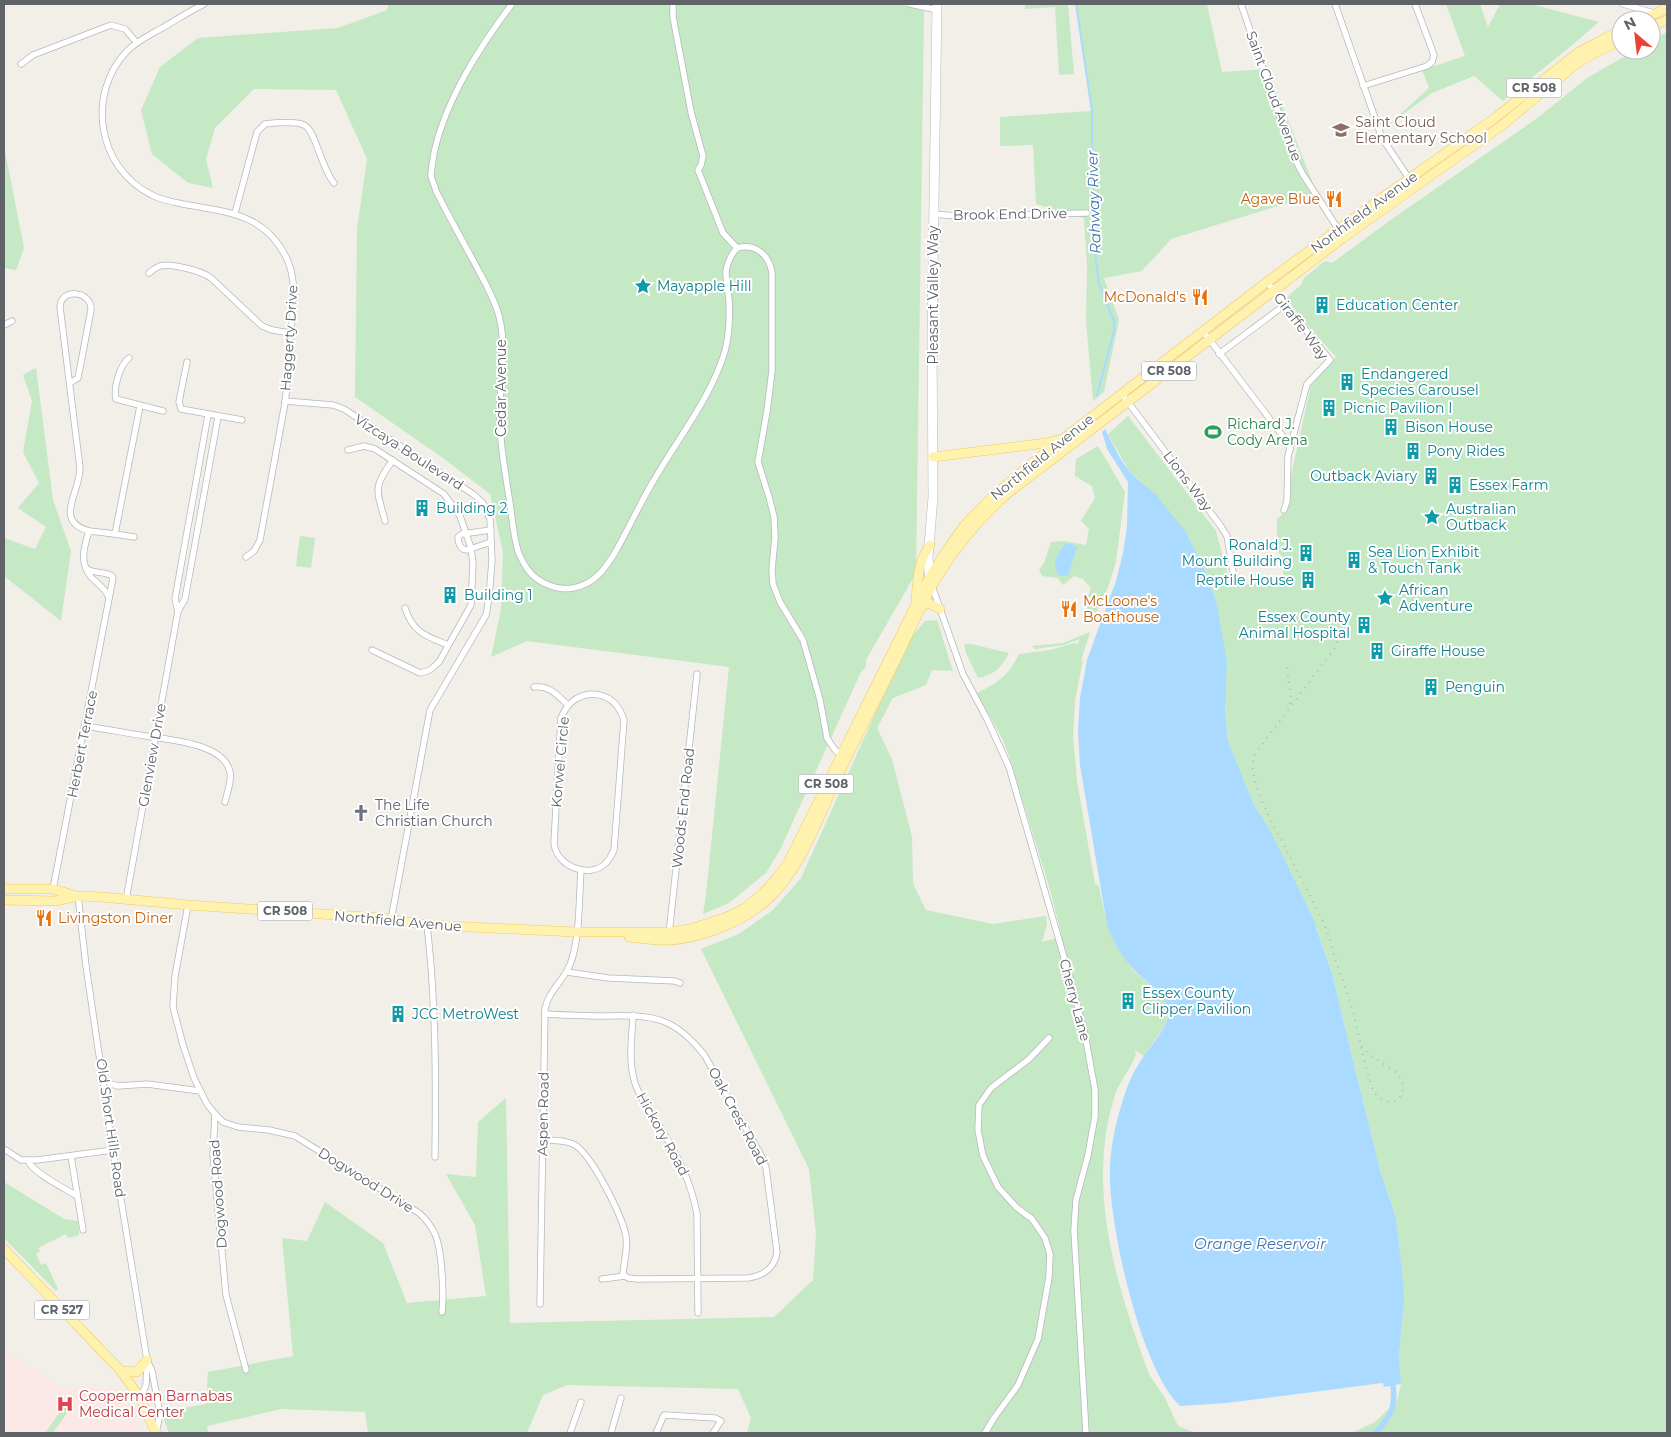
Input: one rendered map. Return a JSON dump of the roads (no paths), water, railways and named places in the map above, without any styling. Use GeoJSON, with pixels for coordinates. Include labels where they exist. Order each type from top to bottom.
{"type":"FeatureCollection","features":[{"type":"Feature","properties":{"kind":"main road","name":"Pleasant Valley Way"},"geometry":{"type":"LineString","coordinates":[[931,582],[930,545],[933,497],[933,214],[937,7]]}},
{"type":"Feature","properties":{"kind":"main road","name":"Northfield Avenue"},"geometry":{"type":"LineString","coordinates":[[1053,452],[1064,438],[1267,282],[1341,233],[1412,182],[1579,52],[1611,35]]}},
{"type":"Feature","properties":{"kind":"main road","name":"Northfield Avenue"},"geometry":{"type":"LineString","coordinates":[[1412,182],[1501,126],[1579,62],[1611,45]]}},
{"type":"Feature","properties":{"kind":"main road","name":"Northfield Avenue"},"geometry":{"type":"LineString","coordinates":[[669,936],[728,917],[745,908],[769,887],[788,863],[840,754],[951,544],[976,513],[1011,480],[1128,402],[1274,290],[1341,233]]}},
{"type":"Feature","properties":{"kind":"main road"},"geometry":{"type":"LineString","coordinates":[[933,457],[1046,443],[1064,438]]}},
{"type":"Feature","properties":{"kind":"main road"},"geometry":{"type":"LineString","coordinates":[[930,545],[923,555],[921,562],[919,605],[933,605],[940,610]]}},
{"type":"Feature","properties":{"kind":"main road","name":"Northfield Avenue"},"geometry":{"type":"LineString","coordinates":[[78,896],[391,920],[427,925],[576,932],[669,936],[699,935],[728,925],[750,914],[767,901],[785,880],[796,863],[919,605]]}},
{"type":"Feature","properties":{"kind":"main road","name":"CR 508"},"geometry":{"type":"LineString","coordinates":[[4,889],[53,889],[78,896]]}},
{"type":"Feature","properties":{"kind":"main road"},"geometry":{"type":"LineString","coordinates":[[15,900],[19,896],[50,896],[53,889]]}},
{"type":"Feature","properties":{"kind":"main road","name":"CR 508"},"geometry":{"type":"LineString","coordinates":[[4,900],[55,901],[78,896]]}},
{"type":"Feature","properties":{"kind":"main road","name":"CR 527"},"geometry":{"type":"LineString","coordinates":[[4,1249],[121,1371],[140,1398]]}},
{"type":"Feature","properties":{"kind":"main road"},"geometry":{"type":"LineString","coordinates":[[121,1371],[137,1372],[147,1360]]}},
{"type":"Feature","properties":{"kind":"main road","name":"Old Short Hills Road"},"geometry":{"type":"LineString","coordinates":[[140,1398],[156,1433]]}},
{"type":"Feature","properties":{"kind":"street","name":"Haggerty Drive"},"geometry":{"type":"LineString","coordinates":[[204,4],[137,43],[125,53],[109,80],[101,107],[104,131],[113,157],[129,179],[139,188],[164,200],[235,213],[265,230],[274,239],[291,269],[294,296],[285,401],[260,540],[254,551],[246,557]]}},
{"type":"Feature","properties":{"kind":"street","name":"Cedar Avenue"},"geometry":{"type":"LineString","coordinates":[[512,4],[488,36],[456,94],[438,136],[431,177],[436,191],[490,292],[499,316],[503,354],[500,400],[502,452],[514,532],[519,552],[526,567],[546,584],[569,589],[580,587],[593,581],[607,567],[631,525],[653,480],[701,403],[725,350],[729,328],[726,270],[735,246]]}},
{"type":"Feature","properties":{"kind":"street"},"geometry":{"type":"LineString","coordinates":[[673,4],[673,17],[691,112],[703,156],[698,170],[723,234],[735,246],[749,247],[764,253],[771,265],[772,371],[768,411],[758,462],[770,497],[774,517],[773,584],[780,602],[803,640],[820,700],[827,738],[840,754]]}},
{"type":"Feature","properties":{"kind":"street"},"geometry":{"type":"LineString","coordinates":[[910,4],[937,7]]}},
{"type":"Feature","properties":{"kind":"street","name":"Saint Cloud Avenue"},"geometry":{"type":"LineString","coordinates":[[1241,4],[1293,155],[1302,173],[1341,233]]}},
{"type":"Feature","properties":{"kind":"street"},"geometry":{"type":"LineString","coordinates":[[1335,4],[1382,138],[1412,182]]}},
{"type":"Feature","properties":{"kind":"street"},"geometry":{"type":"LineString","coordinates":[[1364,86],[1427,66],[1433,62],[1434,55],[1415,4]]}},
{"type":"Feature","properties":{"kind":"street"},"geometry":{"type":"LineString","coordinates":[[1623,4],[1642,10]]}},
{"type":"Feature","properties":{"kind":"street"},"geometry":{"type":"LineString","coordinates":[[1632,7],[1635,10]]}},
{"type":"Feature","properties":{"kind":"street"},"geometry":{"type":"LineString","coordinates":[[21,64],[34,55],[111,25],[125,28],[137,43]]}},
{"type":"Feature","properties":{"kind":"street"},"geometry":{"type":"LineString","coordinates":[[235,213],[257,132],[265,124],[306,125],[312,133],[325,170],[334,183]]}},
{"type":"Feature","properties":{"kind":"street","name":"Brook End Drive"},"geometry":{"type":"LineString","coordinates":[[933,214],[957,216],[1087,213]]}},
{"type":"Feature","properties":{"kind":"street"},"geometry":{"type":"LineString","coordinates":[[149,273],[155,268],[166,265],[202,272],[212,278],[262,326],[290,333]]}},
{"type":"Feature","properties":{"kind":"street","name":"Giraffe Way"},"geometry":{"type":"LineString","coordinates":[[1267,282],[1330,360],[1307,384],[1290,449],[1287,501],[1284,510]]}},
{"type":"Feature","properties":{"kind":"street"},"geometry":{"type":"LineString","coordinates":[[70,383],[78,378],[91,310],[88,299],[77,294],[66,295],[60,302],[80,468],[80,477],[70,509],[70,520],[79,528],[89,531],[134,537]]}},
{"type":"Feature","properties":{"kind":"street"},"geometry":{"type":"LineString","coordinates":[[1220,354],[1286,304]]}},
{"type":"Feature","properties":{"kind":"street"},"geometry":{"type":"LineString","coordinates":[[4,325],[12,321]]}},
{"type":"Feature","properties":{"kind":"street"},"geometry":{"type":"LineString","coordinates":[[1203,331],[1288,443],[1290,449]]}},
{"type":"Feature","properties":{"kind":"street"},"geometry":{"type":"LineString","coordinates":[[129,358],[120,367],[115,397],[118,400],[164,411]]}},
{"type":"Feature","properties":{"kind":"street"},"geometry":{"type":"LineString","coordinates":[[187,362],[179,402],[180,408],[218,417],[242,420]]}},
{"type":"Feature","properties":{"kind":"street","name":"Lions Way"},"geometry":{"type":"LineString","coordinates":[[1122,394],[1220,524],[1227,536],[1234,578]]}},
{"type":"Feature","properties":{"kind":"street","name":"Vizcaya Boulevard"},"geometry":{"type":"LineString","coordinates":[[285,401],[333,405],[345,410],[473,494],[483,503],[490,519],[492,560],[486,615],[430,710],[391,920]]}},
{"type":"Feature","properties":{"kind":"street"},"geometry":{"type":"LineString","coordinates":[[115,534],[140,406]]}},
{"type":"Feature","properties":{"kind":"street","name":"Glenview Drive"},"geometry":{"type":"LineString","coordinates":[[178,611],[175,599],[208,415]]}},
{"type":"Feature","properties":{"kind":"street","name":"Glenview Drive"},"geometry":{"type":"LineString","coordinates":[[126,900],[178,611],[186,599],[218,417]]}},
{"type":"Feature","properties":{"kind":"street"},"geometry":{"type":"LineString","coordinates":[[348,450],[364,446],[375,448],[444,494],[460,516],[471,548],[473,564],[471,605],[439,662],[430,670],[420,673],[372,650]]}},
{"type":"Feature","properties":{"kind":"street"},"geometry":{"type":"LineString","coordinates":[[385,522],[377,490],[381,476],[393,460]]}},
{"type":"Feature","properties":{"kind":"street"},"geometry":{"type":"LineString","coordinates":[[491,530],[462,534],[458,537],[460,546],[463,549],[491,542]]}},
{"type":"Feature","properties":{"kind":"street"},"geometry":{"type":"LineString","coordinates":[[89,531],[83,552],[86,569],[105,588],[109,598]]}},
{"type":"Feature","properties":{"kind":"street","name":"Herbert Terrace"},"geometry":{"type":"LineString","coordinates":[[53,889],[112,576],[108,573],[92,572],[86,569]]}},
{"type":"Feature","properties":{"kind":"street","name":"Cherry Lane"},"geometry":{"type":"LineString","coordinates":[[931,582],[962,674],[987,718],[1009,767],[1070,978],[1090,1061],[1095,1090],[1095,1116],[1088,1155],[1076,1200],[1074,1230],[1086,1433]]}},
{"type":"Feature","properties":{"kind":"street"},"geometry":{"type":"LineString","coordinates":[[405,608],[408,619],[425,636],[448,645]]}},
{"type":"Feature","properties":{"kind":"street","name":"Woods End Road"},"geometry":{"type":"LineString","coordinates":[[669,936],[698,674]]}},
{"type":"Feature","properties":{"kind":"street"},"geometry":{"type":"LineString","coordinates":[[534,687],[541,686],[551,690],[568,705]]}},
{"type":"Feature","properties":{"kind":"street","name":"Korwel Circle"},"geometry":{"type":"LineString","coordinates":[[597,694],[615,703],[624,720],[614,850],[605,864],[598,868],[581,870],[566,864],[558,858],[554,850],[562,718],[568,705],[584,695],[597,694]]}},
{"type":"Feature","properties":{"kind":"street"},"geometry":{"type":"LineString","coordinates":[[85,726],[192,744],[218,755],[228,765],[230,772],[225,802]]}},
{"type":"Feature","properties":{"kind":"street"},"geometry":{"type":"LineString","coordinates":[[576,932],[581,870]]}},
{"type":"Feature","properties":{"kind":"street","name":"Old Short Hills Road"},"geometry":{"type":"LineString","coordinates":[[78,896],[86,966],[113,1150],[147,1360],[146,1385],[140,1398]]}},
{"type":"Feature","properties":{"kind":"street"},"geometry":{"type":"LineString","coordinates":[[188,905],[175,976],[173,1007],[183,1045],[200,1091],[215,1114]]}},
{"type":"Feature","properties":{"kind":"street"},"geometry":{"type":"LineString","coordinates":[[427,925],[432,964],[436,1081],[435,1156]]}},
{"type":"Feature","properties":{"kind":"street","name":"Aspen Road"},"geometry":{"type":"LineString","coordinates":[[540,1304],[545,1014],[546,1004],[567,972],[573,957],[576,932]]}},
{"type":"Feature","properties":{"kind":"street"},"geometry":{"type":"LineString","coordinates":[[567,972],[608,978],[675,981],[680,984]]}},
{"type":"Feature","properties":{"kind":"street","name":"Oak Crest Road"},"geometry":{"type":"LineString","coordinates":[[545,1014],[633,1015],[659,1019],[684,1033],[705,1056],[756,1145],[766,1168],[777,1252],[774,1263],[768,1270],[754,1277],[638,1279],[625,1276],[602,1279]]}},
{"type":"Feature","properties":{"kind":"street","name":"Hickory Road"},"geometry":{"type":"LineString","coordinates":[[633,1015],[631,1054],[632,1071],[636,1085],[674,1149],[693,1193],[697,1214],[698,1313]]}},
{"type":"Feature","properties":{"kind":"street"},"geometry":{"type":"LineString","coordinates":[[985,1433],[1018,1385],[1038,1339],[1049,1277],[1050,1254],[1045,1238],[1032,1219],[1016,1207],[998,1186],[983,1156],[978,1130],[979,1105],[991,1088],[1029,1059],[1050,1038]]}},
{"type":"Feature","properties":{"kind":"street"},"geometry":{"type":"LineString","coordinates":[[103,1078],[111,1084],[118,1086],[147,1084],[200,1091]]}},
{"type":"Feature","properties":{"kind":"street","name":"Dogwood Drive"},"geometry":{"type":"LineString","coordinates":[[215,1114],[224,1122],[238,1127],[253,1130],[269,1130],[294,1136],[419,1213],[430,1225],[438,1246],[443,1302],[442,1312]]}},
{"type":"Feature","properties":{"kind":"street","name":"Dogwood Road"},"geometry":{"type":"LineString","coordinates":[[215,1114],[214,1155],[226,1295],[246,1370]]}},
{"type":"Feature","properties":{"kind":"street"},"geometry":{"type":"LineString","coordinates":[[543,1140],[574,1144],[590,1160],[622,1222],[627,1250],[624,1266],[625,1276]]}},
{"type":"Feature","properties":{"kind":"street"},"geometry":{"type":"LineString","coordinates":[[4,1149],[21,1160],[113,1150]]}},
{"type":"Feature","properties":{"kind":"street"},"geometry":{"type":"LineString","coordinates":[[71,1156],[83,1230]]}},
{"type":"Feature","properties":{"kind":"street"},"geometry":{"type":"LineString","coordinates":[[28,1160],[35,1170],[78,1196]]}},
{"type":"Feature","properties":{"kind":"street","name":"Old Short Hills Road"},"geometry":{"type":"LineString","coordinates":[[147,1360],[152,1371],[160,1414],[156,1433]]}},
{"type":"Feature","properties":{"kind":"street"},"geometry":{"type":"LineString","coordinates":[[611,1433],[621,1398]]}},
{"type":"Feature","properties":{"kind":"street"},"geometry":{"type":"LineString","coordinates":[[570,1433],[581,1402]]}},
{"type":"Feature","properties":{"kind":"street"},"geometry":{"type":"LineString","coordinates":[[656,1433],[664,1415],[715,1418],[721,1421],[713,1433]]}},
{"type":"Feature","properties":{"kind":"water","name":"Orange Reservoir"},"geometry":{"type":"Polygon","coordinates":[[[1105,429],[1129,471],[1157,496],[1186,532],[1206,573],[1216,601],[1227,662],[1225,709],[1228,741],[1254,805],[1269,828],[1313,918],[1332,974],[1380,1170],[1396,1218],[1404,1301],[1399,1356],[1401,1384],[1384,1387],[1383,1383],[1226,1403],[1180,1406],[1166,1388],[1141,1333],[1131,1300],[1116,1234],[1110,1181],[1110,1161],[1117,1122],[1127,1087],[1137,1067],[1165,1025],[1168,1013],[1167,1006],[1159,993],[1134,970],[1122,955],[1107,925],[1080,765],[1078,731],[1080,698],[1087,660],[1116,581],[1127,527],[1128,482],[1107,449],[1102,432],[1105,429]]]}},
{"type":"Feature","properties":{"kind":"water"},"geometry":{"type":"Polygon","coordinates":[[[1067,543],[1077,547],[1068,576],[1060,576],[1055,568],[1056,559],[1060,550],[1067,543]]]}},
{"type":"Feature","properties":{"kind":"waterway","name":"Rahway River"},"geometry":{"type":"LineString","coordinates":[[1076,4],[1092,111],[1093,237],[1099,284],[1114,321],[1114,331],[1097,396]]}},
{"type":"Feature","properties":{"kind":"waterway"},"geometry":{"type":"LineString","coordinates":[[1375,1433],[1391,1412],[1394,1400],[1393,1386]]}},
{"type":"Feature","properties":{"kind":"railway"},"geometry":{"type":"LineString","coordinates":[[1283,636],[1286,619],[1299,615],[1328,622],[1337,633],[1337,645],[1255,754],[1253,764],[1257,789],[1269,817],[1327,932],[1352,1009],[1358,1033],[1360,1042],[1362,1050],[1364,1059],[1374,1092],[1384,1100],[1395,1101],[1402,1093],[1402,1080],[1389,1067],[1372,1057],[1364,1049],[1363,1047],[1361,1044],[1360,1043],[1359,1041]]}},
{"type":"Feature","properties":{"kind":"railway"},"geometry":{"type":"LineString","coordinates":[[1287,668],[1291,698],[1289,707]]}},
{"type":"Feature","properties":{"kind":"place","name":"Saint Cloud Elementary School"},"geometry":{"type":"Point","coordinates":[1341,130]}},
{"type":"Feature","properties":{"kind":"place","name":"Agave Blue"},"geometry":{"type":"Point","coordinates":[1334,199]}},
{"type":"Feature","properties":{"kind":"place","name":"Mayapple Hill"},"geometry":{"type":"Point","coordinates":[643,286]}},
{"type":"Feature","properties":{"kind":"place","name":"McDonald's"},"geometry":{"type":"Point","coordinates":[1200,297]}},
{"type":"Feature","properties":{"kind":"place","name":"Education Center"},"geometry":{"type":"Point","coordinates":[1322,305]}},
{"type":"Feature","properties":{"kind":"place","name":"Endangered Species Carousel"},"geometry":{"type":"Point","coordinates":[1347,382]}},
{"type":"Feature","properties":{"kind":"place","name":"Picnic Pavilion I"},"geometry":{"type":"Point","coordinates":[1329,408]}},
{"type":"Feature","properties":{"kind":"place","name":"Bison House"},"geometry":{"type":"Point","coordinates":[1391,427]}},
{"type":"Feature","properties":{"kind":"place","name":"Richard J. Cody Arena"},"geometry":{"type":"Point","coordinates":[1213,432]}},
{"type":"Feature","properties":{"kind":"place","name":"Pony Rides"},"geometry":{"type":"Point","coordinates":[1413,451]}},
{"type":"Feature","properties":{"kind":"place","name":"Outback Aviary"},"geometry":{"type":"Point","coordinates":[1431,476]}},
{"type":"Feature","properties":{"kind":"place","name":"Essex Farm"},"geometry":{"type":"Point","coordinates":[1455,485]}},
{"type":"Feature","properties":{"kind":"place","name":"Building 2"},"geometry":{"type":"Point","coordinates":[422,508]}},
{"type":"Feature","properties":{"kind":"place","name":"Australian Outback"},"geometry":{"type":"Point","coordinates":[1432,517]}},
{"type":"Feature","properties":{"kind":"place","name":"Ronald J. Mount Building"},"geometry":{"type":"Point","coordinates":[1306,553]}},
{"type":"Feature","properties":{"kind":"place","name":"Sea Lion Exhibit & Touch Tank"},"geometry":{"type":"Point","coordinates":[1354,560]}},
{"type":"Feature","properties":{"kind":"place","name":"Reptile House"},"geometry":{"type":"Point","coordinates":[1308,580]}},
{"type":"Feature","properties":{"kind":"place","name":"Building 1"},"geometry":{"type":"Point","coordinates":[450,595]}},
{"type":"Feature","properties":{"kind":"place","name":"African Adventure"},"geometry":{"type":"Point","coordinates":[1385,598]}},
{"type":"Feature","properties":{"kind":"place","name":"McLoone's Boathouse"},"geometry":{"type":"Point","coordinates":[1069,609]}},
{"type":"Feature","properties":{"kind":"place","name":"Essex County Animal Hospital"},"geometry":{"type":"Point","coordinates":[1364,625]}},
{"type":"Feature","properties":{"kind":"place","name":"Giraffe House"},"geometry":{"type":"Point","coordinates":[1377,651]}},
{"type":"Feature","properties":{"kind":"place","name":"Penguin"},"geometry":{"type":"Point","coordinates":[1431,687]}},
{"type":"Feature","properties":{"kind":"place","name":"The Life Christian Church"},"geometry":{"type":"Point","coordinates":[361,813]}},
{"type":"Feature","properties":{"kind":"place","name":"Livingston Diner"},"geometry":{"type":"Point","coordinates":[44,918]}},
{"type":"Feature","properties":{"kind":"place","name":"Essex County Clipper Pavilion"},"geometry":{"type":"Point","coordinates":[1128,1001]}},
{"type":"Feature","properties":{"kind":"place","name":"JCC MetroWest"},"geometry":{"type":"Point","coordinates":[398,1014]}},
{"type":"Feature","properties":{"kind":"place","name":"Cooperman Barnabas Medical Center"},"geometry":{"type":"Point","coordinates":[65,1404]}}]}
